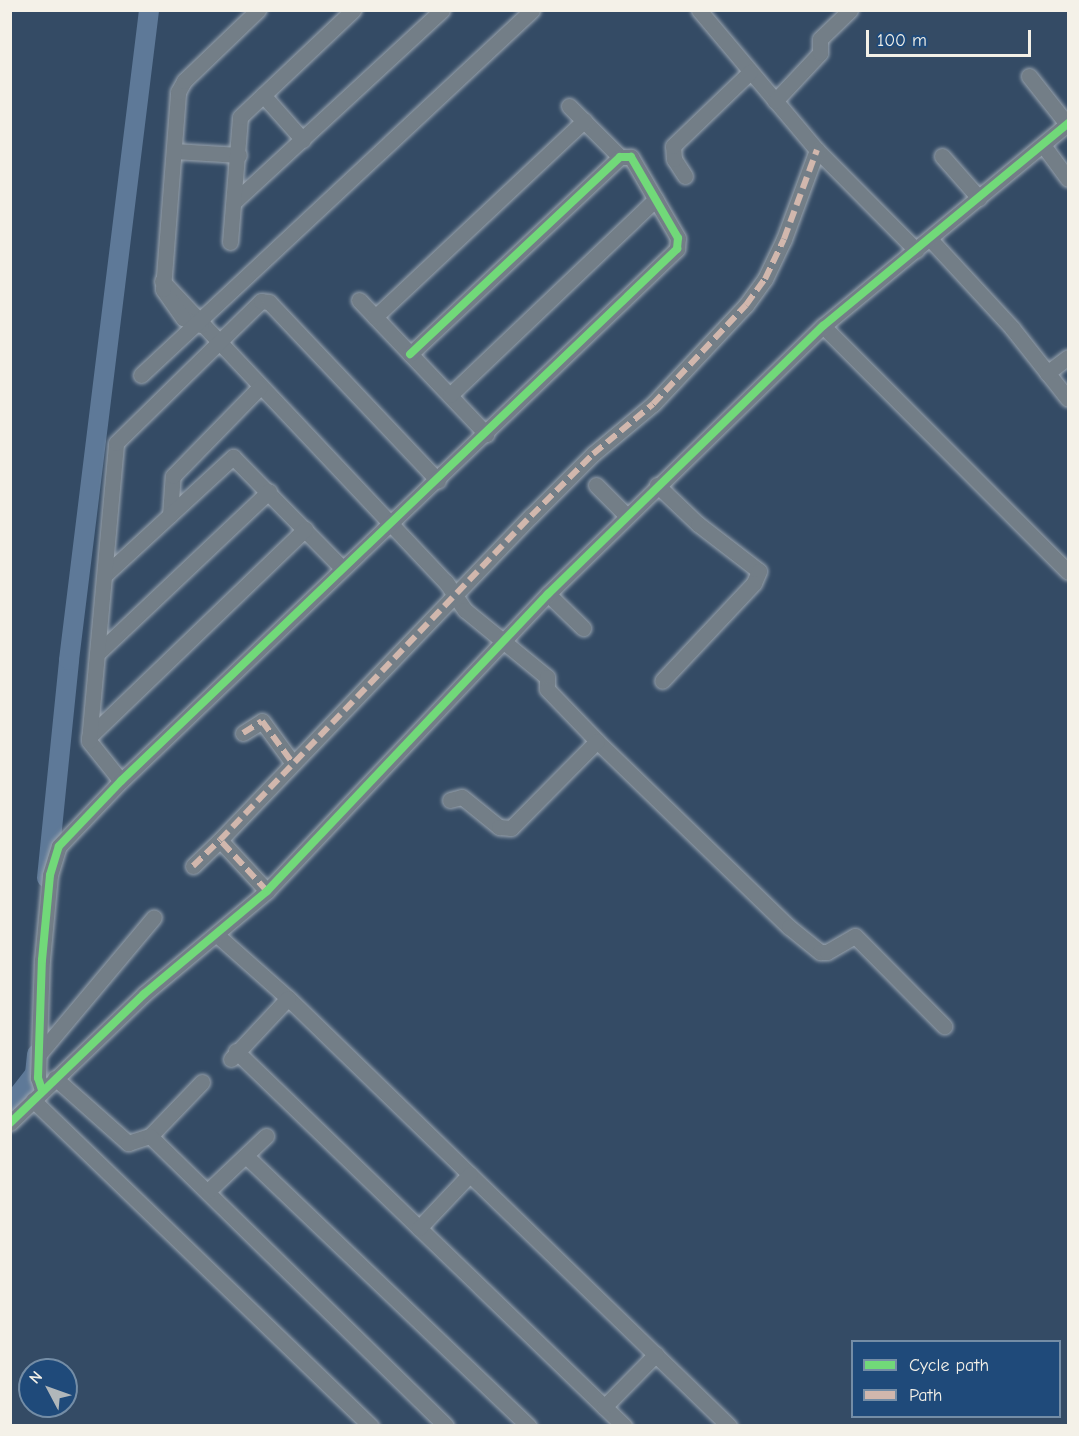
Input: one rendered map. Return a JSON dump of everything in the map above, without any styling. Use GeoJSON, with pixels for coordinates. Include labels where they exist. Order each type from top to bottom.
{"type":"FeatureCollection","features":[{"type":"Feature","properties":{"kind":"street"},"geometry":{"type":"LineString","coordinates":[[258,10],[179,86],[162,281],[204,330],[391,522],[446,582],[454,597],[502,644],[514,646],[547,676],[547,689],[597,741],[813,948],[827,952],[855,936],[944,1026]]}},
{"type":"Feature","properties":{"kind":"street"},"geometry":{"type":"LineString","coordinates":[[230,242],[239,155],[240,117],[353,10]]}},
{"type":"Feature","properties":{"kind":"street"},"geometry":{"type":"LineString","coordinates":[[234,202],[442,10]]}},
{"type":"Feature","properties":{"kind":"street"},"geometry":{"type":"LineString","coordinates":[[121,781],[91,745],[89,737],[99,652],[116,443],[204,330],[532,10]]}},
{"type":"Feature","properties":{"kind":"street"},"geometry":{"type":"LineString","coordinates":[[699,10],[821,154],[916,250]]}},
{"type":"Feature","properties":{"kind":"street"},"geometry":{"type":"LineString","coordinates":[[775,101],[820,53],[820,39],[850,10]]}},
{"type":"Feature","properties":{"kind":"street"},"geometry":{"type":"LineString","coordinates":[[685,176],[672,151],[689,127],[750,72]]}},
{"type":"Feature","properties":{"kind":"street"},"geometry":{"type":"LineString","coordinates":[[12,1121],[59,1081],[144,994],[220,938],[502,644],[554,600],[626,515],[823,326],[1068,124],[1029,76]]}},
{"type":"Feature","properties":{"kind":"street"},"geometry":{"type":"LineString","coordinates":[[263,95],[303,140]]}},
{"type":"Feature","properties":{"kind":"street"},"geometry":{"type":"LineString","coordinates":[[569,106],[620,157]]}},
{"type":"Feature","properties":{"kind":"street"},"geometry":{"type":"LineString","coordinates":[[375,317],[584,121]]}},
{"type":"Feature","properties":{"kind":"street"},"geometry":{"type":"LineString","coordinates":[[1043,145],[1068,179]]}},
{"type":"Feature","properties":{"kind":"street"},"geometry":{"type":"LineString","coordinates":[[174,151],[239,155]]}},
{"type":"Feature","properties":{"kind":"street"},"geometry":{"type":"LineString","coordinates":[[193,866],[593,454],[653,404],[746,305],[765,279],[821,154]]}},
{"type":"Feature","properties":{"kind":"street"},"geometry":{"type":"LineString","coordinates":[[942,156],[980,198]]}},
{"type":"Feature","properties":{"kind":"street"},"geometry":{"type":"LineString","coordinates":[[371,1425],[38,1100],[42,960],[52,858],[59,846],[121,781],[342,568],[438,481],[677,249],[678,238],[631,157],[620,157],[410,354]]}},
{"type":"Feature","properties":{"kind":"street"},"geometry":{"type":"LineString","coordinates":[[450,395],[656,199]]}},
{"type":"Feature","properties":{"kind":"street"},"geometry":{"type":"LineString","coordinates":[[930,239],[1012,328],[1068,399]]}},
{"type":"Feature","properties":{"kind":"street"},"geometry":{"type":"LineString","coordinates":[[141,375],[204,330],[265,299],[438,481]]}},
{"type":"Feature","properties":{"kind":"street"},"geometry":{"type":"LineString","coordinates":[[359,300],[486,434]]}},
{"type":"Feature","properties":{"kind":"street"},"geometry":{"type":"LineString","coordinates":[[823,326],[1068,572]]}},
{"type":"Feature","properties":{"kind":"street"},"geometry":{"type":"LineString","coordinates":[[1047,374],[1068,357]]}},
{"type":"Feature","properties":{"kind":"street"},"geometry":{"type":"LineString","coordinates":[[170,515],[173,476],[260,387]]}},
{"type":"Feature","properties":{"kind":"street"},"geometry":{"type":"LineString","coordinates":[[106,574],[233,457],[269,491],[342,568]]}},
{"type":"Feature","properties":{"kind":"street"},"geometry":{"type":"LineString","coordinates":[[596,485],[626,515]]}},
{"type":"Feature","properties":{"kind":"street"},"geometry":{"type":"LineString","coordinates":[[657,485],[698,524],[759,571],[754,583],[662,681]]}},
{"type":"Feature","properties":{"kind":"street"},"geometry":{"type":"LineString","coordinates":[[99,652],[269,491]]}},
{"type":"Feature","properties":{"kind":"street"},"geometry":{"type":"LineString","coordinates":[[89,737],[305,529]]}},
{"type":"Feature","properties":{"kind":"street"},"geometry":{"type":"LineString","coordinates":[[554,600],[584,628]]}},
{"type":"Feature","properties":{"kind":"street"},"geometry":{"type":"LineString","coordinates":[[243,733],[262,722],[292,762]]}},
{"type":"Feature","properties":{"kind":"street"},"geometry":{"type":"LineString","coordinates":[[450,800],[462,797],[499,827],[511,828],[597,741]]}},
{"type":"Feature","properties":{"kind":"street"},"geometry":{"type":"LineString","coordinates":[[220,840],[267,891]]}},
{"type":"Feature","properties":{"kind":"street"},"geometry":{"type":"LineString","coordinates":[[40,1053],[154,917]]}},
{"type":"Feature","properties":{"kind":"street"},"geometry":{"type":"LineString","coordinates":[[220,938],[288,998],[729,1425]]}},
{"type":"Feature","properties":{"kind":"street"},"geometry":{"type":"LineString","coordinates":[[288,998],[233,1055],[419,1228],[624,1425]]}},
{"type":"Feature","properties":{"kind":"street"},"geometry":{"type":"LineString","coordinates":[[59,1081],[125,1142],[150,1136],[202,1082]]}},
{"type":"Feature","properties":{"kind":"street"},"geometry":{"type":"LineString","coordinates":[[150,1136],[446,1425]]}},
{"type":"Feature","properties":{"kind":"street"},"geometry":{"type":"LineString","coordinates":[[208,1191],[266,1136]]}},
{"type":"Feature","properties":{"kind":"street"},"geometry":{"type":"LineString","coordinates":[[246,1156],[524,1424]]}},
{"type":"Feature","properties":{"kind":"street"},"geometry":{"type":"LineString","coordinates":[[419,1228],[471,1174]]}},
{"type":"Feature","properties":{"kind":"street"},"geometry":{"type":"LineString","coordinates":[[604,1407],[656,1354]]}},
{"type":"Feature","properties":{"kind":"waterway"},"geometry":{"type":"LineString","coordinates":[[47,878],[69,660],[149,10]]}},
{"type":"Feature","properties":{"kind":"waterway"},"geometry":{"type":"LineString","coordinates":[[10,1106],[35,1074],[37,1054]]}},
{"type":"Feature","properties":{"kind":"waterway"},"geometry":{"type":"LineString","coordinates":[[10,1184],[10,1190]]}},
{"type":"Feature","properties":{"kind":"marked path"},"geometry":{"type":"LineString","coordinates":[[267,891],[220,840],[531,516],[593,454],[653,404],[746,305],[765,279],[784,239],[817,150]]}},
{"type":"Feature","properties":{"kind":"marked path"},"geometry":{"type":"LineString","coordinates":[[243,733],[262,721],[292,762]]}},
{"type":"Feature","properties":{"kind":"marked path"},"geometry":{"type":"LineString","coordinates":[[193,866],[220,840]]}},
{"type":"Feature","properties":{"kind":"cycle path"},"geometry":{"type":"LineString","coordinates":[[10,1123],[144,994],[267,891],[548,594],[823,326],[1068,123]]}},
{"type":"Feature","properties":{"kind":"cycle path"},"geometry":{"type":"LineString","coordinates":[[42,1090],[38,1078],[42,960],[50,875],[59,846],[121,781],[677,249],[678,238],[631,157],[620,157],[410,354]]}}]}
